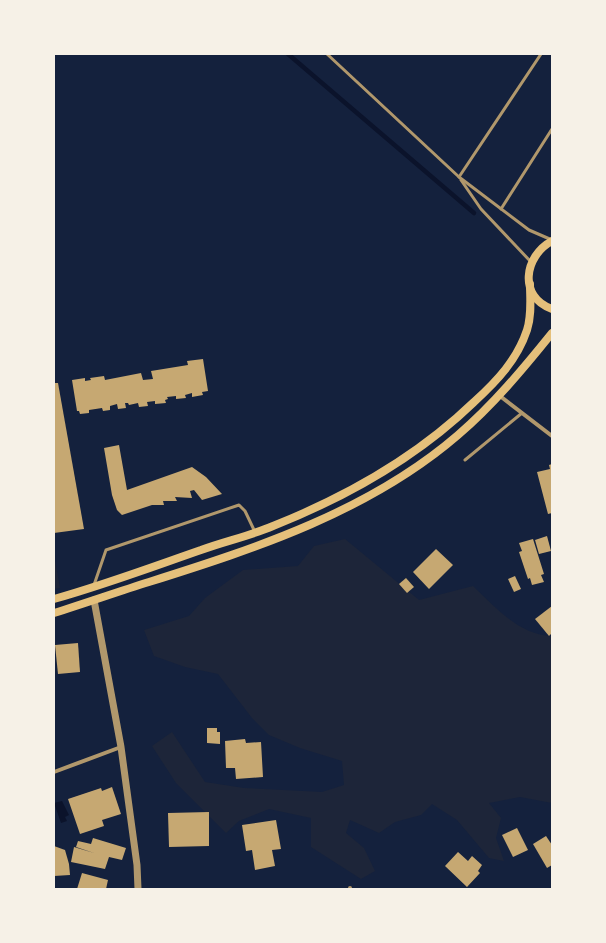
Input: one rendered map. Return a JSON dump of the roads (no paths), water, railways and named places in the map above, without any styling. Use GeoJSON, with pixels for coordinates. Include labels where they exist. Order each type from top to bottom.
{"type":"FeatureCollection","features":[{"type":"Feature","properties":{"kind":"main road"},"geometry":{"type":"LineString","coordinates":[[54,600],[272,527],[347,493],[412,453],[457,418],[501,377],[512,362],[528,328],[531,306],[529,273],[531,262],[540,249],[552,241]]}},
{"type":"Feature","properties":{"kind":"main road"},"geometry":{"type":"LineString","coordinates":[[530,284],[534,294],[541,302],[552,309]]}},
{"type":"Feature","properties":{"kind":"main road"},"geometry":{"type":"LineString","coordinates":[[54,612],[213,562],[299,530],[356,505],[431,456],[458,436],[500,396],[552,333]]}},
{"type":"Feature","properties":{"kind":"street"},"geometry":{"type":"LineString","coordinates":[[500,396],[552,436]]}},
{"type":"Feature","properties":{"kind":"street"},"geometry":{"type":"LineString","coordinates":[[93,588],[121,747],[137,865],[138,889]]}},
{"type":"Feature","properties":{"kind":"street"},"geometry":{"type":"LineString","coordinates":[[54,772],[121,747]]}},
{"type":"Feature","properties":{"kind":"lane"},"geometry":{"type":"LineString","coordinates":[[327,54],[459,177],[529,230],[552,241]]}},
{"type":"Feature","properties":{"kind":"lane"},"geometry":{"type":"LineString","coordinates":[[459,177],[541,54]]}},
{"type":"Feature","properties":{"kind":"lane"},"geometry":{"type":"LineString","coordinates":[[501,209],[552,129]]}},
{"type":"Feature","properties":{"kind":"lane"},"geometry":{"type":"LineString","coordinates":[[459,177],[481,209],[531,262]]}},
{"type":"Feature","properties":{"kind":"lane"},"geometry":{"type":"LineString","coordinates":[[464,460],[522,414]]}},
{"type":"Feature","properties":{"kind":"lane"},"geometry":{"type":"LineString","coordinates":[[93,588],[106,550],[239,505],[245,510],[255,532]]}},
{"type":"Feature","properties":{"kind":"waterway"},"geometry":{"type":"LineString","coordinates":[[288,54],[474,213]]}}]}
